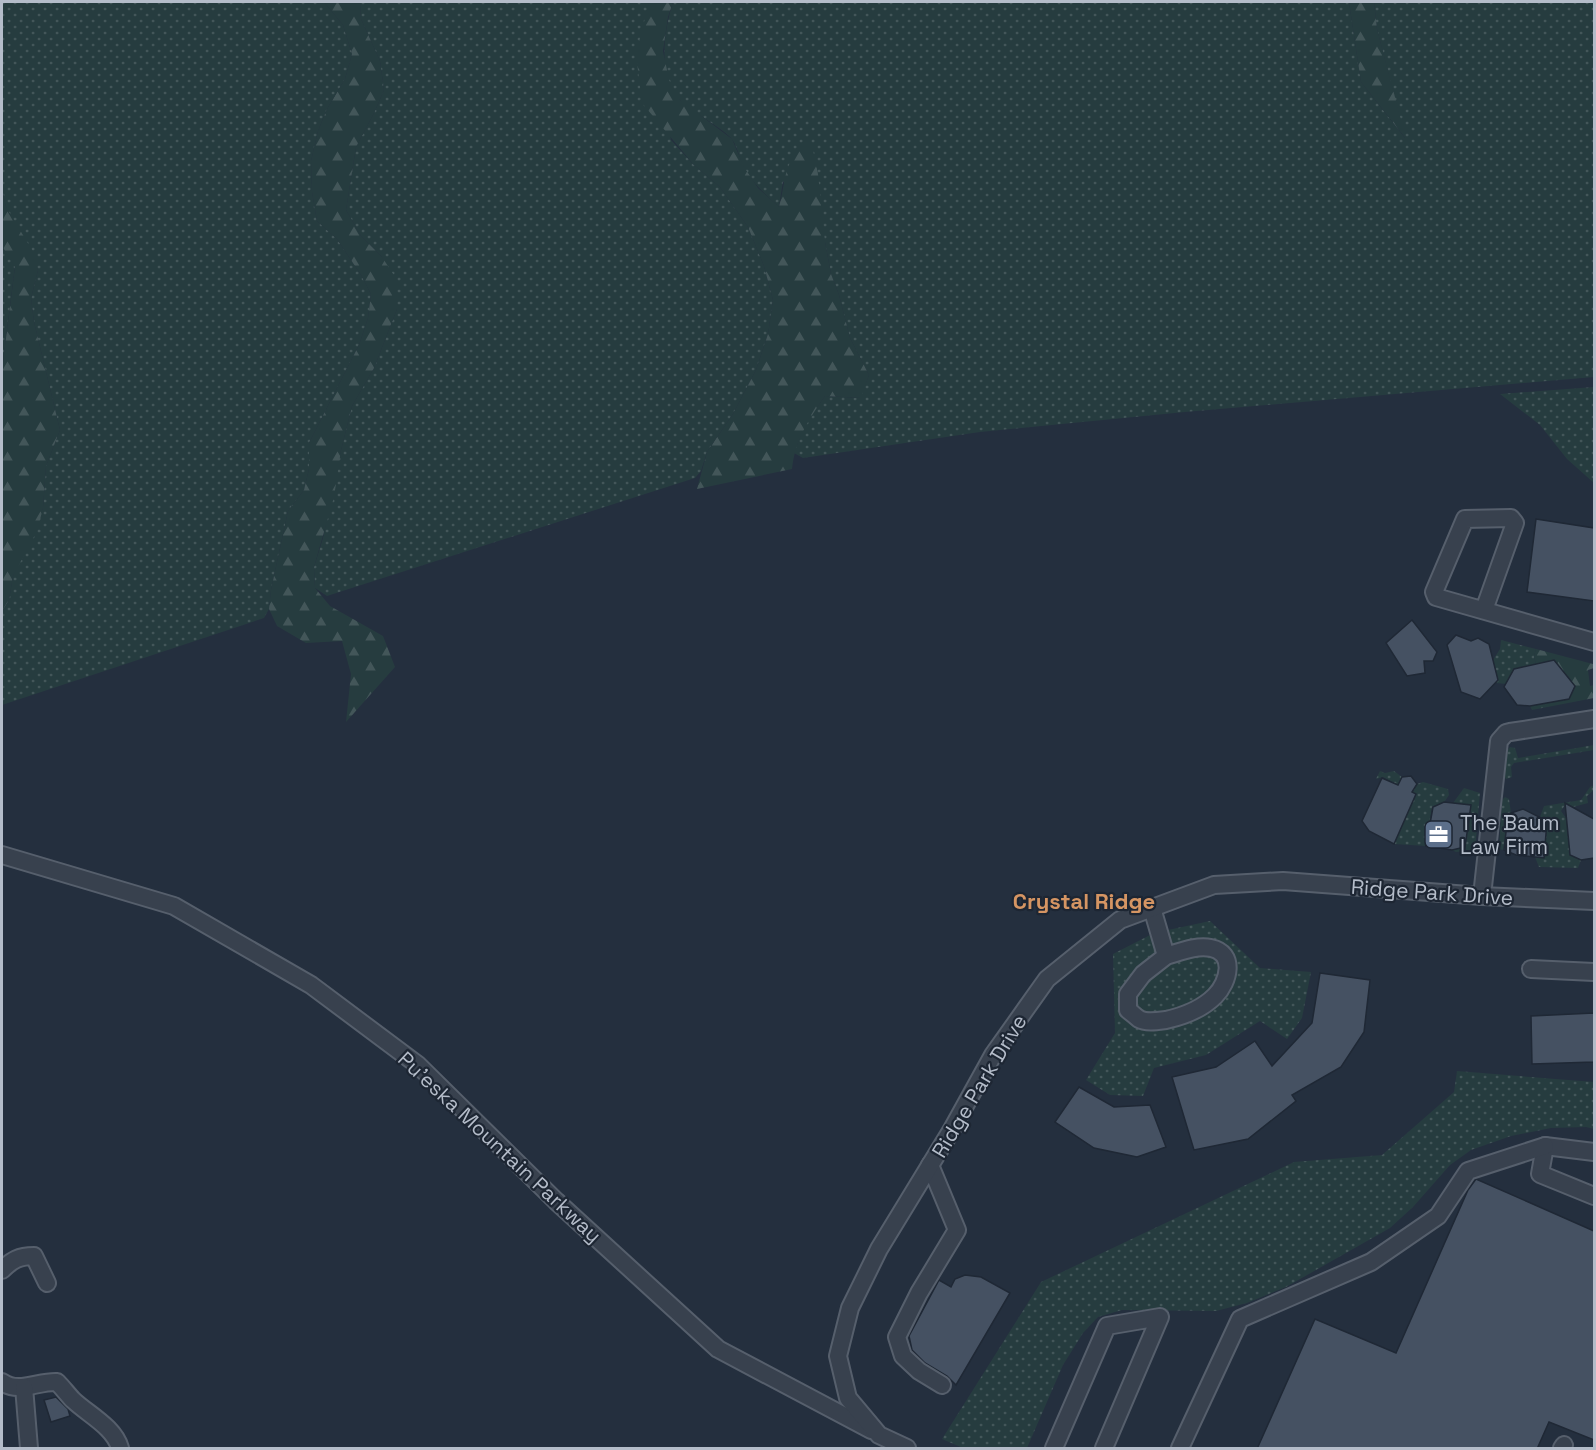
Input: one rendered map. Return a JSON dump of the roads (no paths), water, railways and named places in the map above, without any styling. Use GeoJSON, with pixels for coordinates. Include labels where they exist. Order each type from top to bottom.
{"type":"FeatureCollection","features":[{"type":"Feature","properties":{"kind":"street"},"geometry":{"type":"LineString","coordinates":[[1484,610],[1515,523],[1511,518],[1465,519],[1434,592],[1436,597],[1594,642]]}},
{"type":"Feature","properties":{"kind":"street"},"geometry":{"type":"LineString","coordinates":[[1482,896],[1499,741],[1502,736],[1510,732],[1594,719]]}},
{"type":"Feature","properties":{"kind":"street","name":"Pu'eska Mountain Parkway"},"geometry":{"type":"LineString","coordinates":[[2,855],[174,906],[311,985],[418,1065],[556,1201],[718,1349],[907,1449]]}},
{"type":"Feature","properties":{"kind":"street","name":"Ridge Park Drive"},"geometry":{"type":"LineString","coordinates":[[879,1435],[848,1398],[838,1356],[850,1308],[879,1249],[993,1055],[1047,979],[1120,920],[1214,885],[1283,881],[1482,896],[1594,901]]}},
{"type":"Feature","properties":{"kind":"street"},"geometry":{"type":"LineString","coordinates":[[1152,908],[1166,956]]}},
{"type":"Feature","properties":{"kind":"street"},"geometry":{"type":"LineString","coordinates":[[1195,948],[1212,948],[1223,954],[1229,964],[1226,981],[1215,996],[1186,1016],[1159,1021],[1141,1020],[1128,1010],[1128,994],[1143,974],[1166,956],[1195,948]]}},
{"type":"Feature","properties":{"kind":"street"},"geometry":{"type":"LineString","coordinates":[[1531,969],[1594,972]]}},
{"type":"Feature","properties":{"kind":"street"},"geometry":{"type":"LineString","coordinates":[[1180,1449],[1240,1319],[1371,1262],[1438,1216],[1468,1171],[1545,1146],[1594,1152]]}},
{"type":"Feature","properties":{"kind":"street"},"geometry":{"type":"LineString","coordinates":[[1545,1146],[1540,1174],[1594,1196]]}},
{"type":"Feature","properties":{"kind":"street"},"geometry":{"type":"LineString","coordinates":[[930,1165],[957,1230],[919,1293],[897,1337],[903,1356],[919,1371],[942,1385]]}},
{"type":"Feature","properties":{"kind":"street"},"geometry":{"type":"LineString","coordinates":[[2,1270],[13,1260],[23,1256],[34,1257],[47,1283]]}},
{"type":"Feature","properties":{"kind":"street"},"geometry":{"type":"LineString","coordinates":[[1054,1449],[1107,1326],[1160,1317],[1104,1449]]}},
{"type":"Feature","properties":{"kind":"street"},"geometry":{"type":"LineString","coordinates":[[2,1382],[9,1387],[57,1382],[72,1399],[106,1427],[118,1441],[120,1449]]}},
{"type":"Feature","properties":{"kind":"street"},"geometry":{"type":"LineString","coordinates":[[24,1387],[29,1449]]}},
{"type":"Feature","properties":{"kind":"place","name":"The Baum Law Firm"},"geometry":{"type":"Point","coordinates":[1439,834]}},
{"type":"Feature","properties":{"kind":"district","name":"Crystal Ridge"},"geometry":{"type":"Point","coordinates":[1084,901]}}]}
